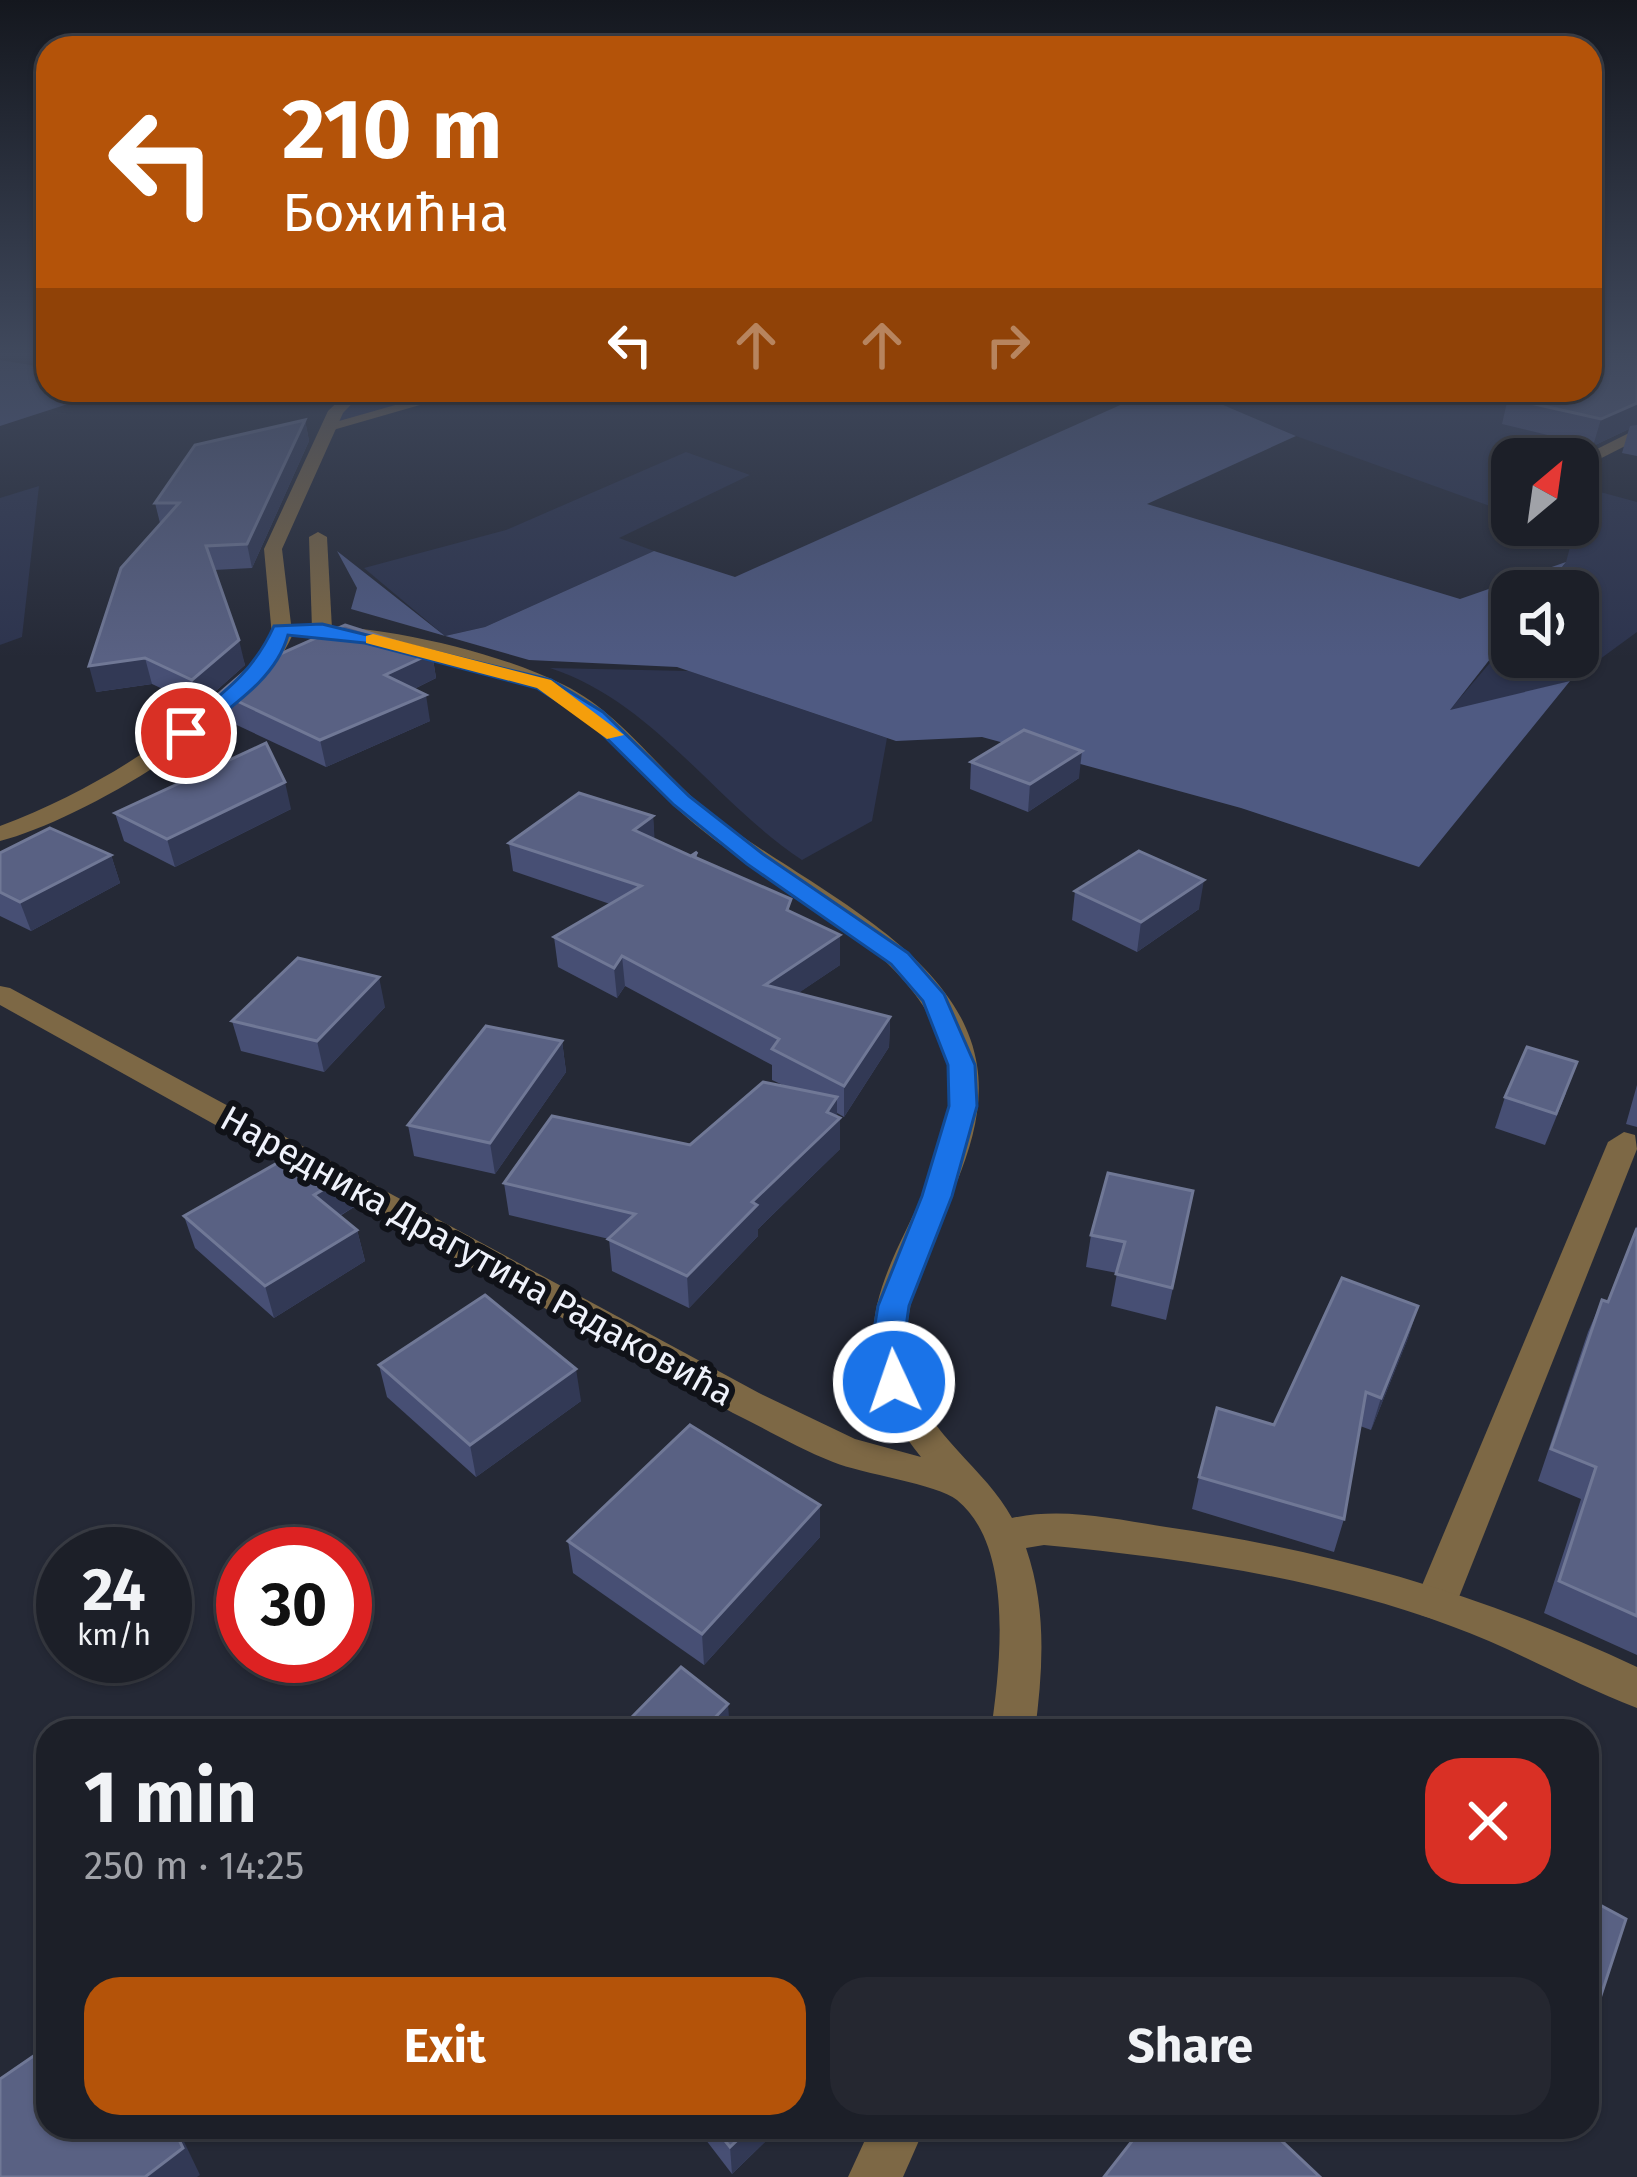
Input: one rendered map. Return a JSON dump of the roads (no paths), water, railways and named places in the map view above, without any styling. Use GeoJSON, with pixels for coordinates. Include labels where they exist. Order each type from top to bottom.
{"type":"FeatureCollection","features":[{"type":"Feature","properties":{"kind":"street"},"geometry":{"type":"LineString","coordinates":[[4,828],[186,733],[255,675],[274,652],[281,630],[273,549],[319,455]]}},
{"type":"Feature","properties":{"kind":"street"},"geometry":{"type":"LineString","coordinates":[[318,537],[322,629]]}},
{"type":"Feature","properties":{"kind":"street"},"geometry":{"type":"LineString","coordinates":[[281,630],[322,629],[502,671],[561,692],[755,859],[899,958],[935,999],[962,1065],[963,1106],[937,1196],[893,1306],[887,1348],[894,1382],[927,1440],[1003,1537],[1022,1600],[1022,1665],[1015,1719]]}},
{"type":"Feature","properties":{"kind":"street","name":"Наредника Драгутина Радаковића"},"geometry":{"type":"LineString","coordinates":[[0,994],[746,1403],[845,1451],[967,1486]]}},
{"type":"Feature","properties":{"kind":"street"},"geometry":{"type":"LineString","coordinates":[[1436,1602],[1624,1142]]}},
{"type":"Feature","properties":{"kind":"street"},"geometry":{"type":"LineString","coordinates":[[1003,1537],[1044,1528],[1225,1552],[1436,1602],[1542,1642],[1637,1688]]}},
{"type":"Feature","properties":{"kind":"street"},"geometry":{"type":"LineString","coordinates":[[875,2177],[893,2139]]}}]}
